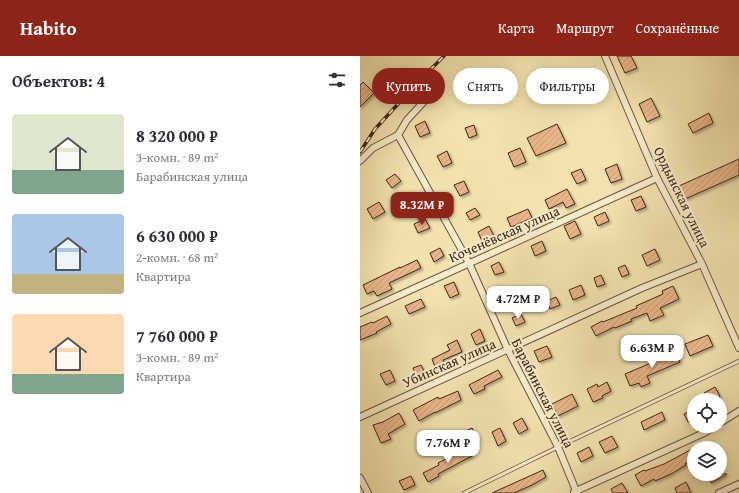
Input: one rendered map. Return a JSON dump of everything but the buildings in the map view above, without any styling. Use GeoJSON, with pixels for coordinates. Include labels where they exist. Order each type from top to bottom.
{"type":"FeatureCollection","features":[{"type":"Feature","properties":{"kind":"street","name":"Ордынская улица"},"geometry":{"type":"LineString","coordinates":[[605,56],[657,178],[702,264],[739,348]]}},
{"type":"Feature","properties":{"kind":"street"},"geometry":{"type":"LineString","coordinates":[[360,161],[373,148],[398,135],[407,120],[422,104]]}},
{"type":"Feature","properties":{"kind":"street","name":"Барабинская улица"},"geometry":{"type":"LineString","coordinates":[[398,135],[469,263],[508,350],[558,447],[575,492]]}},
{"type":"Feature","properties":{"kind":"street","name":"Коченёвская улица"},"geometry":{"type":"LineString","coordinates":[[360,312],[657,178]]}},
{"type":"Feature","properties":{"kind":"street","name":"Убинская улица"},"geometry":{"type":"LineString","coordinates":[[360,417],[642,288],[702,264]]}},
{"type":"Feature","properties":{"kind":"street"},"geometry":{"type":"LineString","coordinates":[[727,419],[739,411]]}},
{"type":"Feature","properties":{"kind":"street"},"geometry":{"type":"LineString","coordinates":[[575,492],[704,433]]}},
{"type":"Feature","properties":{"kind":"street"},"geometry":{"type":"LineString","coordinates":[[360,478],[368,493]]}},
{"type":"Feature","properties":{"kind":"street"},"geometry":{"type":"LineString","coordinates":[[719,493],[739,484]]}},
{"type":"Feature","properties":{"kind":"lane"},"geometry":{"type":"LineString","coordinates":[[464,493],[739,361]]}},
{"type":"Feature","properties":{"kind":"railway"},"geometry":{"type":"LineString","coordinates":[[360,152],[375,129],[444,56]]}}]}
